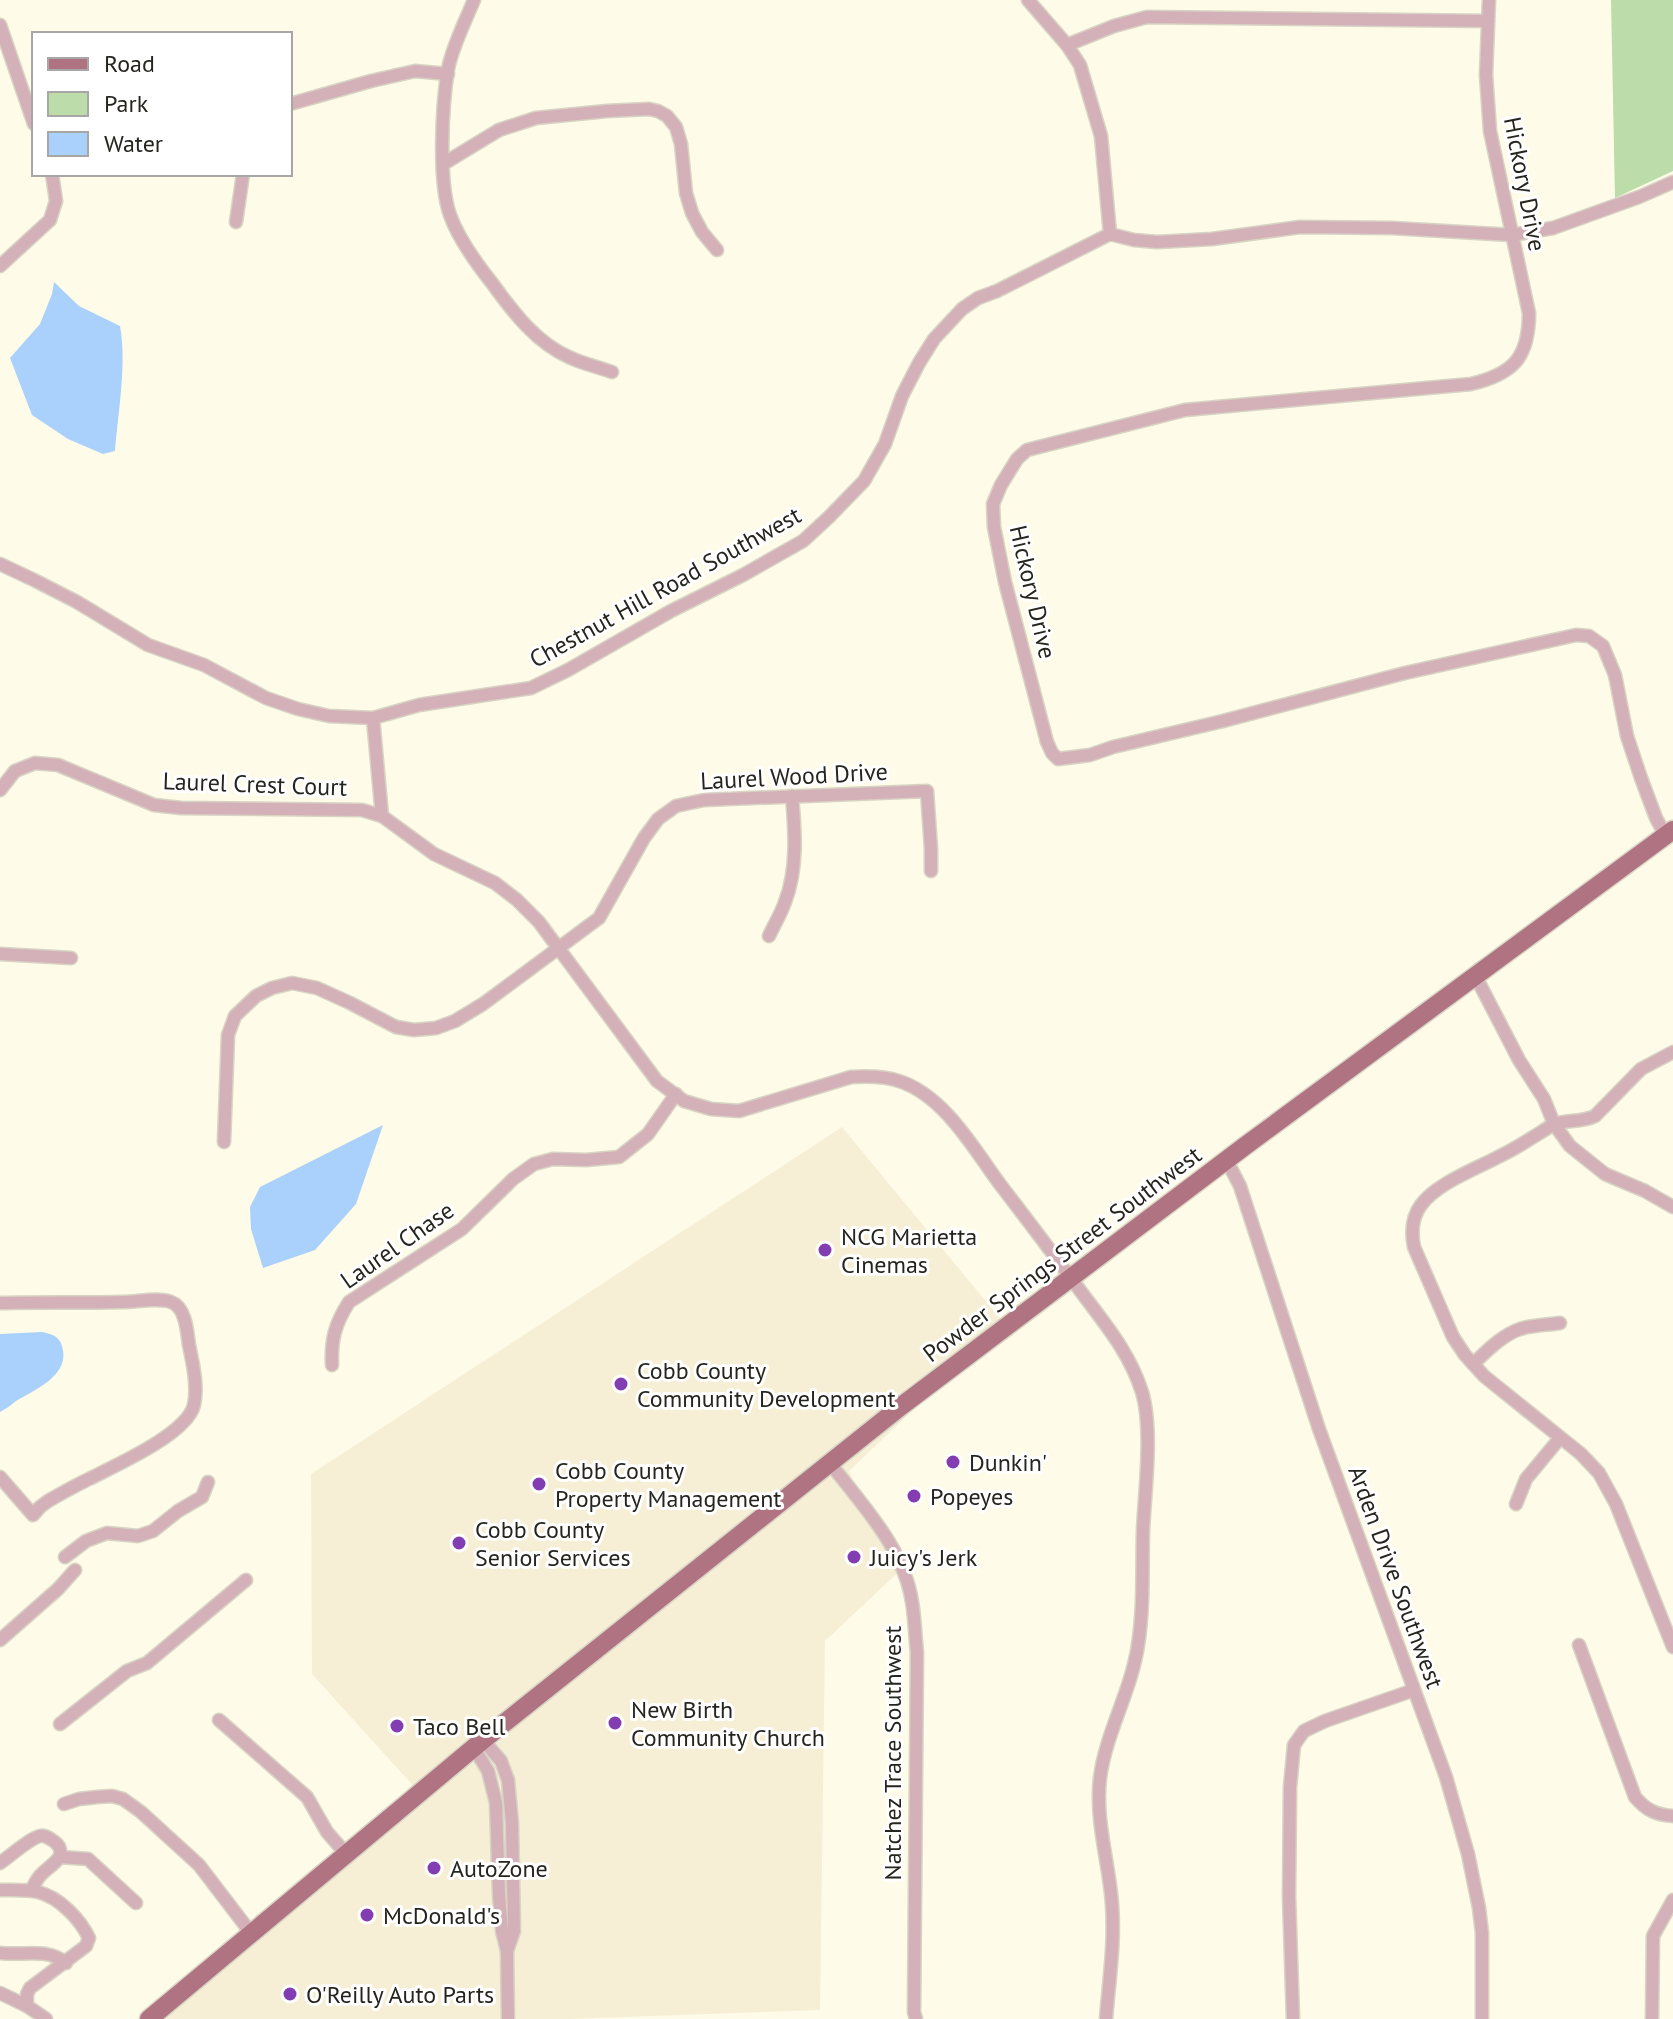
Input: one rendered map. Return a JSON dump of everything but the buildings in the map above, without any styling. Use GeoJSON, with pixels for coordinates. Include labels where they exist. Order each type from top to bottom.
{"type":"FeatureCollection","features":[{"type":"Feature","properties":{"kind":"main road","name":"Powder Springs Street Southwest"},"geometry":{"type":"LineString","coordinates":[[149,2019],[478,1744],[900,1407],[1226,1159],[1669,832]]}},
{"type":"Feature","properties":{"kind":"street"},"geometry":{"type":"LineString","coordinates":[[474,0],[458,38],[444,103],[443,164],[449,213],[481,269],[515,314],[550,347],[571,359],[612,372]]}},
{"type":"Feature","properties":{"kind":"street"},"geometry":{"type":"LineString","coordinates":[[1028,0],[1080,65],[1101,136],[1110,234],[1157,242],[1212,239],[1300,227],[1392,228],[1512,235],[1553,228],[1673,182]]}},
{"type":"Feature","properties":{"kind":"street","name":"Hickory Drive"},"geometry":{"type":"LineString","coordinates":[[1489,0],[1486,75],[1490,131],[1529,313],[1526,343],[1511,368],[1501,375],[1471,384],[1185,410],[1027,450],[1017,459],[993,504],[1003,572],[1039,717],[1047,742],[1058,759],[1090,755],[1405,673],[1576,635],[1589,636],[1603,646],[1615,675],[1627,736],[1656,818],[1669,832]]}},
{"type":"Feature","properties":{"kind":"street"},"geometry":{"type":"LineString","coordinates":[[1067,45],[1114,26],[1147,17],[1488,21]]}},
{"type":"Feature","properties":{"kind":"street"},"geometry":{"type":"LineString","coordinates":[[0,25],[32,118]]}},
{"type":"Feature","properties":{"kind":"street"},"geometry":{"type":"LineString","coordinates":[[292,103],[415,71],[448,74]]}},
{"type":"Feature","properties":{"kind":"street"},"geometry":{"type":"LineString","coordinates":[[443,164],[499,130],[536,118],[607,111],[658,111],[676,127],[692,213],[717,250]]}},
{"type":"Feature","properties":{"kind":"street"},"geometry":{"type":"LineString","coordinates":[[0,266],[50,220],[56,201],[52,176]]}},
{"type":"Feature","properties":{"kind":"street"},"geometry":{"type":"LineString","coordinates":[[236,222],[243,176]]}},
{"type":"Feature","properties":{"kind":"street","name":"Chestnut Hill Road Southwest"},"geometry":{"type":"LineString","coordinates":[[0,564],[77,602],[148,645],[204,665],[266,698],[298,709],[329,716],[373,718],[419,705],[531,688],[803,541],[864,481],[885,444],[902,396],[919,363],[952,318],[978,298],[1110,234]]}},
{"type":"Feature","properties":{"kind":"street"},"geometry":{"type":"LineString","coordinates":[[373,718],[382,816],[434,854],[495,883],[517,900],[539,922],[657,1081],[684,1101],[711,1109],[739,1111],[851,1077],[870,1076],[899,1081],[925,1094],[957,1125],[1122,1348],[1142,1391],[1147,1422],[1138,1646],[1120,1712],[1106,1745],[1098,1804],[1112,1906],[1113,1953],[1106,2019]]}},
{"type":"Feature","properties":{"kind":"street","name":"Laurel Crest Court"},"geometry":{"type":"LineString","coordinates":[[0,790],[15,771],[35,763],[58,765],[154,805],[362,810],[382,816]]}},
{"type":"Feature","properties":{"kind":"street","name":"Laurel Wood Drive"},"geometry":{"type":"LineString","coordinates":[[224,1142],[228,1035],[235,1016],[256,996],[292,983],[317,988],[396,1027],[414,1030],[436,1028],[455,1021],[483,1004],[599,918],[644,838],[658,819],[676,806],[704,800],[927,791],[931,871]]}},
{"type":"Feature","properties":{"kind":"street"},"geometry":{"type":"LineString","coordinates":[[769,936],[786,899],[793,867],[796,839],[792,796]]}},
{"type":"Feature","properties":{"kind":"street"},"geometry":{"type":"LineString","coordinates":[[0,954],[71,958]]}},
{"type":"Feature","properties":{"kind":"street"},"geometry":{"type":"LineString","coordinates":[[1475,975],[1519,1060],[1544,1099],[1554,1124],[1570,1146],[1605,1174],[1673,1207]]}},
{"type":"Feature","properties":{"kind":"street"},"geometry":{"type":"LineString","coordinates":[[1673,1052],[1641,1069],[1595,1116],[1554,1124],[1434,1192],[1422,1202],[1413,1221],[1412,1232],[1414,1247],[1453,1337],[1473,1364],[1599,1473],[1673,1647]]}},
{"type":"Feature","properties":{"kind":"street","name":"Laurel Chase"},"geometry":{"type":"LineString","coordinates":[[332,1365],[338,1319],[349,1302],[462,1229],[513,1179],[534,1164],[553,1159],[619,1157],[648,1134],[676,1094]]}},
{"type":"Feature","properties":{"kind":"street","name":"Arden Drive Southwest"},"geometry":{"type":"LineString","coordinates":[[1226,1159],[1240,1186],[1319,1429],[1446,1777],[1468,1854],[1482,1933],[1482,2019]]}},
{"type":"Feature","properties":{"kind":"street"},"geometry":{"type":"LineString","coordinates":[[0,1303],[171,1302],[181,1310],[194,1371],[194,1405],[180,1426],[122,1462],[48,1501],[33,1515],[0,1477]]}},
{"type":"Feature","properties":{"kind":"street"},"geometry":{"type":"LineString","coordinates":[[1473,1364],[1515,1331],[1560,1323]]}},
{"type":"Feature","properties":{"kind":"street"},"geometry":{"type":"LineString","coordinates":[[1516,1504],[1526,1479],[1560,1438]]}},
{"type":"Feature","properties":{"kind":"street","name":"Natchez Trace Southwest"},"geometry":{"type":"LineString","coordinates":[[830,1463],[878,1525],[898,1559],[912,1600],[917,1652],[916,2019]]}},
{"type":"Feature","properties":{"kind":"street"},"geometry":{"type":"LineString","coordinates":[[65,1557],[86,1541],[107,1533],[138,1536],[153,1531],[202,1497],[208,1482]]}},
{"type":"Feature","properties":{"kind":"street"},"geometry":{"type":"LineString","coordinates":[[0,1640],[75,1570]]}},
{"type":"Feature","properties":{"kind":"street"},"geometry":{"type":"LineString","coordinates":[[60,1724],[127,1671],[147,1663],[246,1580]]}},
{"type":"Feature","properties":{"kind":"street"},"geometry":{"type":"LineString","coordinates":[[1579,1645],[1635,1797],[1646,1810],[1673,1816]]}},
{"type":"Feature","properties":{"kind":"street"},"geometry":{"type":"LineString","coordinates":[[1293,2019],[1289,1880],[1290,1787],[1294,1745],[1304,1731],[1325,1721],[1414,1690]]}},
{"type":"Feature","properties":{"kind":"street"},"geometry":{"type":"LineString","coordinates":[[219,1720],[307,1797],[327,1832],[347,1855]]}},
{"type":"Feature","properties":{"kind":"street"},"geometry":{"type":"LineString","coordinates":[[478,1744],[496,1803],[501,1922],[507,1951],[508,2019]]}},
{"type":"Feature","properties":{"kind":"street"},"geometry":{"type":"LineString","coordinates":[[64,1804],[97,1797],[123,1799],[199,1865],[251,1933]]}},
{"type":"Feature","properties":{"kind":"street"},"geometry":{"type":"LineString","coordinates":[[0,1863],[42,1836],[58,1845],[60,1857],[41,1873],[32,1890]]}},
{"type":"Feature","properties":{"kind":"street"},"geometry":{"type":"LineString","coordinates":[[60,1857],[88,1859],[136,1903]]}},
{"type":"Feature","properties":{"kind":"street"},"geometry":{"type":"LineString","coordinates":[[0,1890],[32,1890],[47,1894],[84,1928],[89,1938],[86,1946],[66,1963],[34,1983],[27,1994],[27,2006]]}},
{"type":"Feature","properties":{"kind":"street"},"geometry":{"type":"LineString","coordinates":[[1652,2019],[1653,1936],[1673,1900]]}},
{"type":"Feature","properties":{"kind":"street"},"geometry":{"type":"LineString","coordinates":[[0,1953],[40,1953],[56,1956],[66,1963]]}},
{"type":"Feature","properties":{"kind":"street"},"geometry":{"type":"LineString","coordinates":[[0,1993],[46,2019]]}},
{"type":"Feature","properties":{"kind":"shaded area"},"geometry":{"type":"Polygon","coordinates":[[[842,1127],[1012,1333],[932,1392],[849,1471],[857,1491],[906,1565],[825,1641],[820,2010],[569,2019],[160,2019],[425,1799],[312,1674],[311,1474],[842,1127]]]}},
{"type":"Feature","properties":{"kind":"green space"},"geometry":{"type":"Polygon","coordinates":[[[1611,0],[1673,0],[1673,171],[1615,198],[1611,0]]]}},
{"type":"Feature","properties":{"kind":"water"},"geometry":{"type":"Polygon","coordinates":[[[54,282],[79,306],[120,326],[122,372],[115,451],[103,454],[68,439],[32,415],[10,358],[40,324],[54,282]]]}},
{"type":"Feature","properties":{"kind":"water"},"geometry":{"type":"Polygon","coordinates":[[[383,1125],[356,1204],[315,1250],[263,1268],[251,1229],[250,1207],[260,1187],[383,1125]]]}},
{"type":"Feature","properties":{"kind":"water"},"geometry":{"type":"Polygon","coordinates":[[[42,1332],[55,1336],[61,1343],[63,1356],[57,1373],[0,1412],[0,1334],[42,1332]]]}},
{"type":"Feature","properties":{"kind":"place","name":"NCG Marietta Cinemas"},"geometry":{"type":"Point","coordinates":[825,1250]}},
{"type":"Feature","properties":{"kind":"place","name":"Cobb County Community Development"},"geometry":{"type":"Point","coordinates":[621,1384]}},
{"type":"Feature","properties":{"kind":"place","name":"Dunkin'"},"geometry":{"type":"Point","coordinates":[953,1462]}},
{"type":"Feature","properties":{"kind":"place","name":"Cobb County Property Management"},"geometry":{"type":"Point","coordinates":[539,1484]}},
{"type":"Feature","properties":{"kind":"place","name":"Popeyes"},"geometry":{"type":"Point","coordinates":[914,1496]}},
{"type":"Feature","properties":{"kind":"place","name":"Cobb County Senior Services"},"geometry":{"type":"Point","coordinates":[459,1543]}},
{"type":"Feature","properties":{"kind":"place","name":"Juicy's Jerk"},"geometry":{"type":"Point","coordinates":[854,1557]}},
{"type":"Feature","properties":{"kind":"place","name":"New Birth Community Church"},"geometry":{"type":"Point","coordinates":[615,1723]}},
{"type":"Feature","properties":{"kind":"place","name":"Taco Bell"},"geometry":{"type":"Point","coordinates":[397,1726]}},
{"type":"Feature","properties":{"kind":"place","name":"AutoZone"},"geometry":{"type":"Point","coordinates":[434,1868]}},
{"type":"Feature","properties":{"kind":"place","name":"McDonald's"},"geometry":{"type":"Point","coordinates":[367,1915]}},
{"type":"Feature","properties":{"kind":"place","name":"O'Reilly Auto Parts"},"geometry":{"type":"Point","coordinates":[290,1994]}}]}
